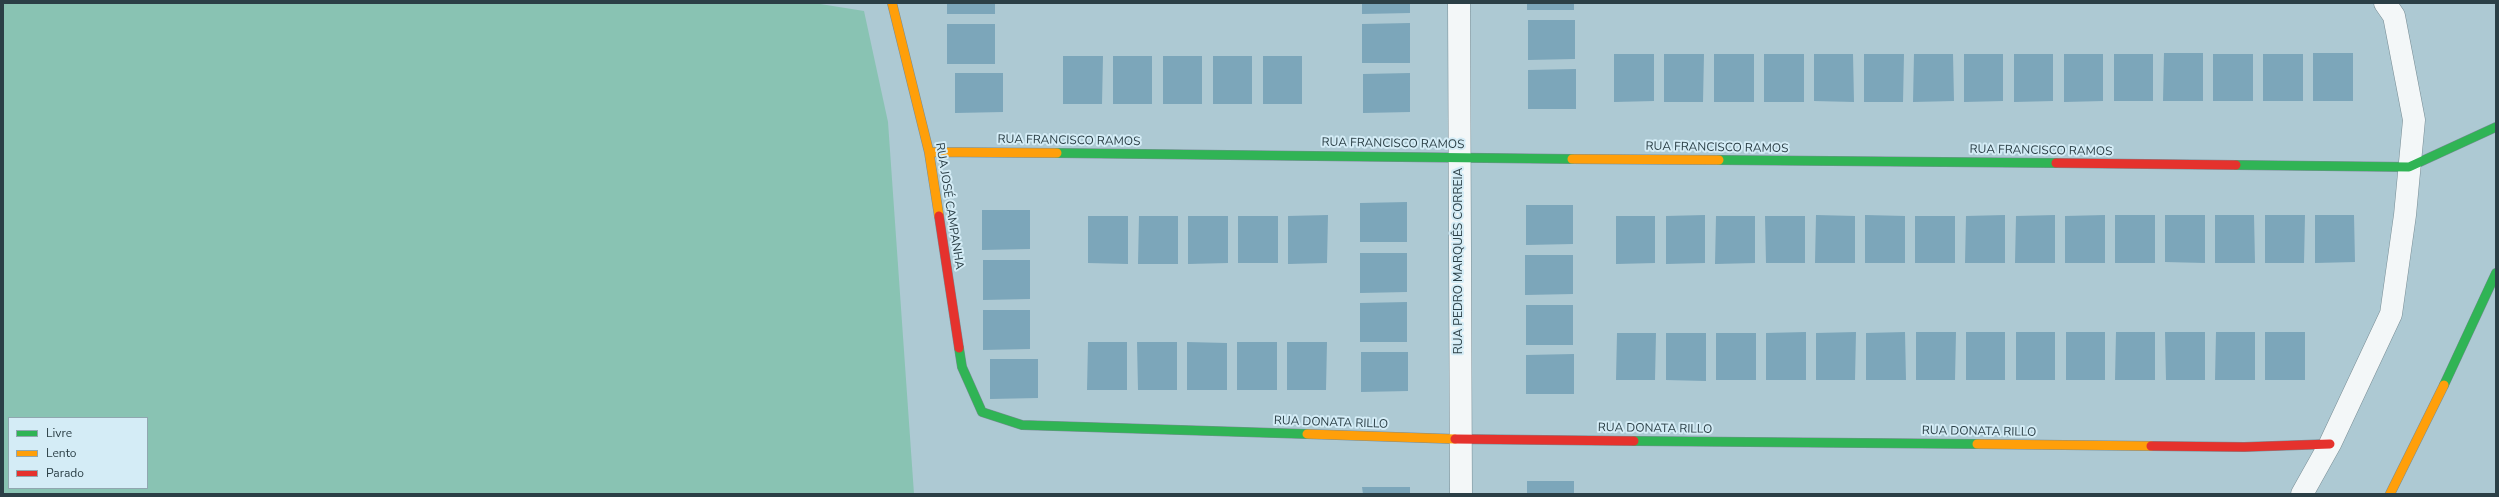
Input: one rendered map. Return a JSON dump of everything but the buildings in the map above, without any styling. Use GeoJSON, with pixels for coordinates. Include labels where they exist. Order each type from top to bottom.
{"type":"FeatureCollection","features":[{"type":"Feature","properties":{"kind":"street","name":"RUA JOSÉ CAMPANHA"},"geometry":{"type":"LineString","coordinates":[[892,3],[929,152],[962,367],[982,412]]}},
{"type":"Feature","properties":{"kind":"street","name":"RUA PEDRO MARQUÊS CORREIA"},"geometry":{"type":"LineString","coordinates":[[1459,3],[1458,157],[1461,494]]}},
{"type":"Feature","properties":{"kind":"street"},"geometry":{"type":"LineString","coordinates":[[2302,494],[2330,444],[2391,314],[2414,120],[2394,16],[2384,3]]}},
{"type":"Feature","properties":{"kind":"street","name":"RUA FRANCISCO RAMOS"},"geometry":{"type":"LineString","coordinates":[[929,152],[2409,167],[2496,127]]}},
{"type":"Feature","properties":{"kind":"street"},"geometry":{"type":"LineString","coordinates":[[2390,494],[2434,406],[2496,273]]}},
{"type":"Feature","properties":{"kind":"street","name":"RUA DONATA RILLO"},"geometry":{"type":"LineString","coordinates":[[982,412],[1022,425],[1460,439],[2244,447],[2330,444]]}},
{"type":"Feature","properties":{"kind":"green space"},"geometry":{"type":"Polygon","coordinates":[[[3,3],[814,3],[864,11],[888,122],[914,494],[3,494],[3,3]]]}},
{"type":"Feature","properties":{"kind":"traffic: fast"},"geometry":{"type":"LineString","coordinates":[[2236,165],[2409,167],[2496,127]]}},
{"type":"Feature","properties":{"kind":"traffic: fast"},"geometry":{"type":"LineString","coordinates":[[1057,153],[1572,159]]}},
{"type":"Feature","properties":{"kind":"traffic: fast"},"geometry":{"type":"LineString","coordinates":[[1719,160],[2056,163]]}},
{"type":"Feature","properties":{"kind":"traffic: fast"},"geometry":{"type":"LineString","coordinates":[[2444,385],[2496,273]]}},
{"type":"Feature","properties":{"kind":"traffic: fast"},"geometry":{"type":"LineString","coordinates":[[959,348],[962,367],[982,412],[1022,425],[1307,434]]}},
{"type":"Feature","properties":{"kind":"traffic: fast"},"geometry":{"type":"LineString","coordinates":[[1634,441],[1977,444]]}},
{"type":"Feature","properties":{"kind":"traffic: slow"},"geometry":{"type":"LineString","coordinates":[[892,3],[929,152],[939,216]]}},
{"type":"Feature","properties":{"kind":"traffic: slow"},"geometry":{"type":"LineString","coordinates":[[929,152],[1057,153]]}},
{"type":"Feature","properties":{"kind":"traffic: slow"},"geometry":{"type":"LineString","coordinates":[[1572,159],[1719,160]]}},
{"type":"Feature","properties":{"kind":"traffic: slow"},"geometry":{"type":"LineString","coordinates":[[2390,494],[2444,385]]}},
{"type":"Feature","properties":{"kind":"traffic: slow"},"geometry":{"type":"LineString","coordinates":[[1307,434],[1455,439]]}},
{"type":"Feature","properties":{"kind":"traffic: slow"},"geometry":{"type":"LineString","coordinates":[[1977,444],[2151,446]]}},
{"type":"Feature","properties":{"kind":"traffic: jam"},"geometry":{"type":"LineString","coordinates":[[2056,163],[2236,165]]}},
{"type":"Feature","properties":{"kind":"traffic: jam"},"geometry":{"type":"LineString","coordinates":[[939,216],[959,348]]}},
{"type":"Feature","properties":{"kind":"traffic: jam"},"geometry":{"type":"LineString","coordinates":[[1455,439],[1634,441]]}},
{"type":"Feature","properties":{"kind":"traffic: jam"},"geometry":{"type":"LineString","coordinates":[[2151,446],[2244,447],[2330,444]]}}]}
